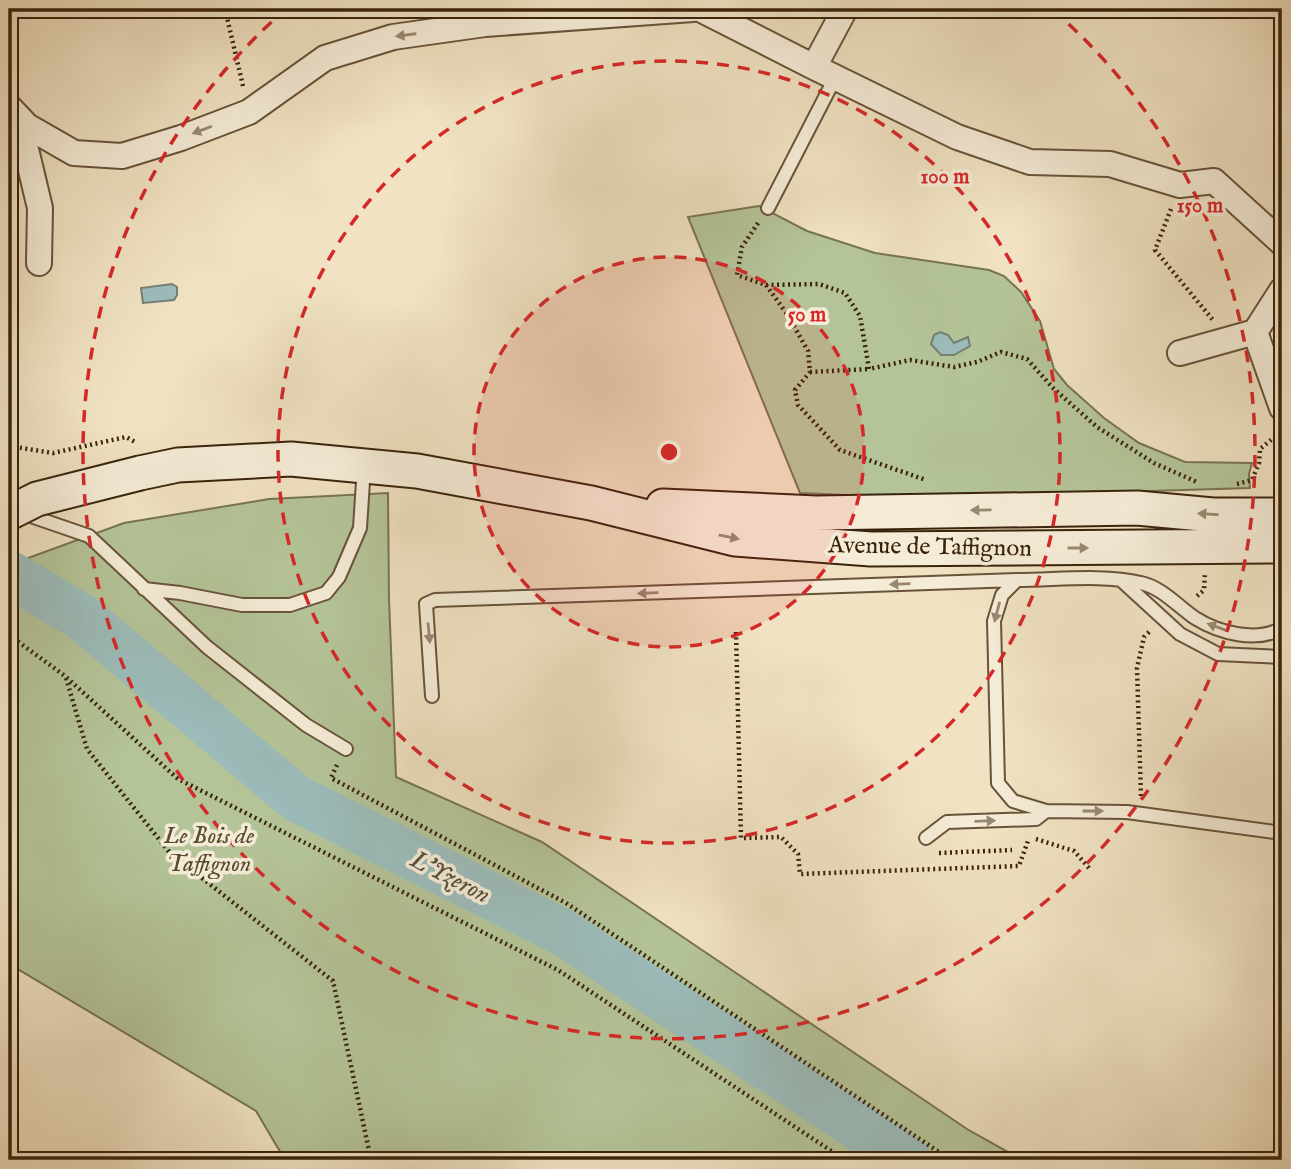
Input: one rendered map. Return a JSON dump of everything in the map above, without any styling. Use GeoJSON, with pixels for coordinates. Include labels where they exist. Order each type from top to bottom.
{"type":"FeatureCollection","features":[{"type":"Feature","properties":{"kind":"street"},"geometry":{"type":"LineString","coordinates":[[9,107],[27,126],[75,153],[122,156],[181,138],[249,112],[325,58],[393,37],[485,24],[694,9]]}},
{"type":"Feature","properties":{"kind":"street"},"geometry":{"type":"LineString","coordinates":[[700,9],[957,137],[1030,163],[1110,164],[1180,185],[1214,181],[1282,243]]}},
{"type":"Feature","properties":{"kind":"street"},"geometry":{"type":"LineString","coordinates":[[825,73],[845,9]]}},
{"type":"Feature","properties":{"kind":"street"},"geometry":{"type":"LineString","coordinates":[[27,126],[24,141],[40,208],[39,263]]}},
{"type":"Feature","properties":{"kind":"street"},"geometry":{"type":"LineString","coordinates":[[1181,353],[1255,332],[1282,290]]}},
{"type":"Feature","properties":{"kind":"street"},"geometry":{"type":"LineString","coordinates":[[1255,332],[1282,408]]}},
{"type":"Feature","properties":{"kind":"street","name":"Avenue de Taffignon"},"geometry":{"type":"LineString","coordinates":[[9,511],[37,499],[178,465],[291,459],[417,471],[591,503],[735,539],[871,549],[1205,547],[1279,532]]}},
{"type":"Feature","properties":{"kind":"street","name":"Avenue de Taffignon"},"geometry":{"type":"LineString","coordinates":[[591,503],[816,513],[1137,508],[1213,515],[1279,532]]}},
{"type":"Feature","properties":{"kind":"lane"},"geometry":{"type":"LineString","coordinates":[[768,208],[825,73]]}},
{"type":"Feature","properties":{"kind":"lane"},"geometry":{"type":"LineString","coordinates":[[144,589],[242,605],[290,605],[326,593],[339,577],[360,528],[364,466]]}},
{"type":"Feature","properties":{"kind":"lane"},"geometry":{"type":"LineString","coordinates":[[9,511],[89,536],[206,647],[306,725],[346,749]]}},
{"type":"Feature","properties":{"kind":"lane"},"geometry":{"type":"LineString","coordinates":[[432,696],[426,604],[435,600],[1017,580],[1121,580],[1145,583],[1198,619],[1220,629],[1249,636],[1267,635],[1282,628]]}},
{"type":"Feature","properties":{"kind":"lane"},"geometry":{"type":"LineString","coordinates":[[1017,580],[1002,595],[994,621],[998,783],[1013,800],[1046,811],[1141,813],[1282,833]]}},
{"type":"Feature","properties":{"kind":"lane"},"geometry":{"type":"LineString","coordinates":[[1121,580],[1180,634],[1219,654],[1282,657]]}},
{"type":"Feature","properties":{"kind":"lane"},"geometry":{"type":"LineString","coordinates":[[926,838],[947,822],[1036,819],[1046,811]]}},
{"type":"Feature","properties":{"kind":"path"},"geometry":{"type":"LineString","coordinates":[[225,9],[249,112]]}},
{"type":"Feature","properties":{"kind":"path"},"geometry":{"type":"LineString","coordinates":[[1180,185],[1155,250],[1213,320]]}},
{"type":"Feature","properties":{"kind":"path"},"geometry":{"type":"LineString","coordinates":[[768,208],[743,247],[737,275],[766,285],[819,285],[845,293],[860,316],[869,369]]}},
{"type":"Feature","properties":{"kind":"path"},"geometry":{"type":"LineString","coordinates":[[766,285],[787,314],[808,351],[810,372],[795,390],[798,405],[839,450],[935,483]]}},
{"type":"Feature","properties":{"kind":"path"},"geometry":{"type":"LineString","coordinates":[[810,372],[869,369],[910,360],[954,367],[977,362],[1001,352],[1027,359],[1053,388],[1097,427],[1154,463],[1196,482]]}},
{"type":"Feature","properties":{"kind":"path"},"geometry":{"type":"LineString","coordinates":[[1230,485],[1252,480],[1259,463],[1260,449],[1282,431]]}},
{"type":"Feature","properties":{"kind":"path"},"geometry":{"type":"LineString","coordinates":[[9,446],[53,453]]}},
{"type":"Feature","properties":{"kind":"path"},"geometry":{"type":"LineString","coordinates":[[1183,482],[1208,483]]}},
{"type":"Feature","properties":{"kind":"path"},"geometry":{"type":"LineString","coordinates":[[1182,608],[1204,590],[1205,547]]}},
{"type":"Feature","properties":{"kind":"path"},"geometry":{"type":"LineString","coordinates":[[1141,813],[1137,668],[1144,637],[1164,621]]}},
{"type":"Feature","properties":{"kind":"path"},"geometry":{"type":"LineString","coordinates":[[736,632],[741,838],[781,836],[798,854],[800,874],[1019,866],[1029,838]]}},
{"type":"Feature","properties":{"kind":"path"},"geometry":{"type":"LineString","coordinates":[[9,635],[65,676],[178,779],[558,970],[845,1160]]}},
{"type":"Feature","properties":{"kind":"path"},"geometry":{"type":"LineString","coordinates":[[65,676],[87,750],[170,853],[333,981],[372,1160]]}},
{"type":"Feature","properties":{"kind":"path"},"geometry":{"type":"LineString","coordinates":[[346,749],[331,778],[566,903],[951,1160]]}},
{"type":"Feature","properties":{"kind":"path"},"geometry":{"type":"LineString","coordinates":[[933,853],[1012,850]]}},
{"type":"Feature","properties":{"kind":"green space"},"geometry":{"type":"Polygon","coordinates":[[[759,206],[807,231],[875,253],[989,270],[1004,276],[1021,292],[1040,321],[1054,369],[1067,385],[1104,418],[1139,443],[1185,462],[1252,463],[1249,474],[1250,488],[913,498],[800,493],[688,217],[759,206]]]}},
{"type":"Feature","properties":{"kind":"green space","name":"Le Bois de Taffignon"},"geometry":{"type":"Polygon","coordinates":[[[388,493],[396,777],[542,842],[967,1129],[1022,1160],[285,1160],[256,1111],[11,965],[9,565],[124,523],[269,499],[388,493]]]}},
{"type":"Feature","properties":{"kind":"water"},"geometry":{"type":"Polygon","coordinates":[[[172,284],[177,287],[174,300],[143,303],[141,288],[172,284]]]}},
{"type":"Feature","properties":{"kind":"water"},"geometry":{"type":"Polygon","coordinates":[[[940,332],[948,335],[954,343],[968,337],[970,346],[954,355],[941,355],[931,344],[934,335],[940,332]]]}},
{"type":"Feature","properties":{"kind":"waterway","name":"L'Yzeron"},"geometry":{"type":"LineString","coordinates":[[9,574],[83,618],[296,798],[564,933],[908,1160]]}}]}
